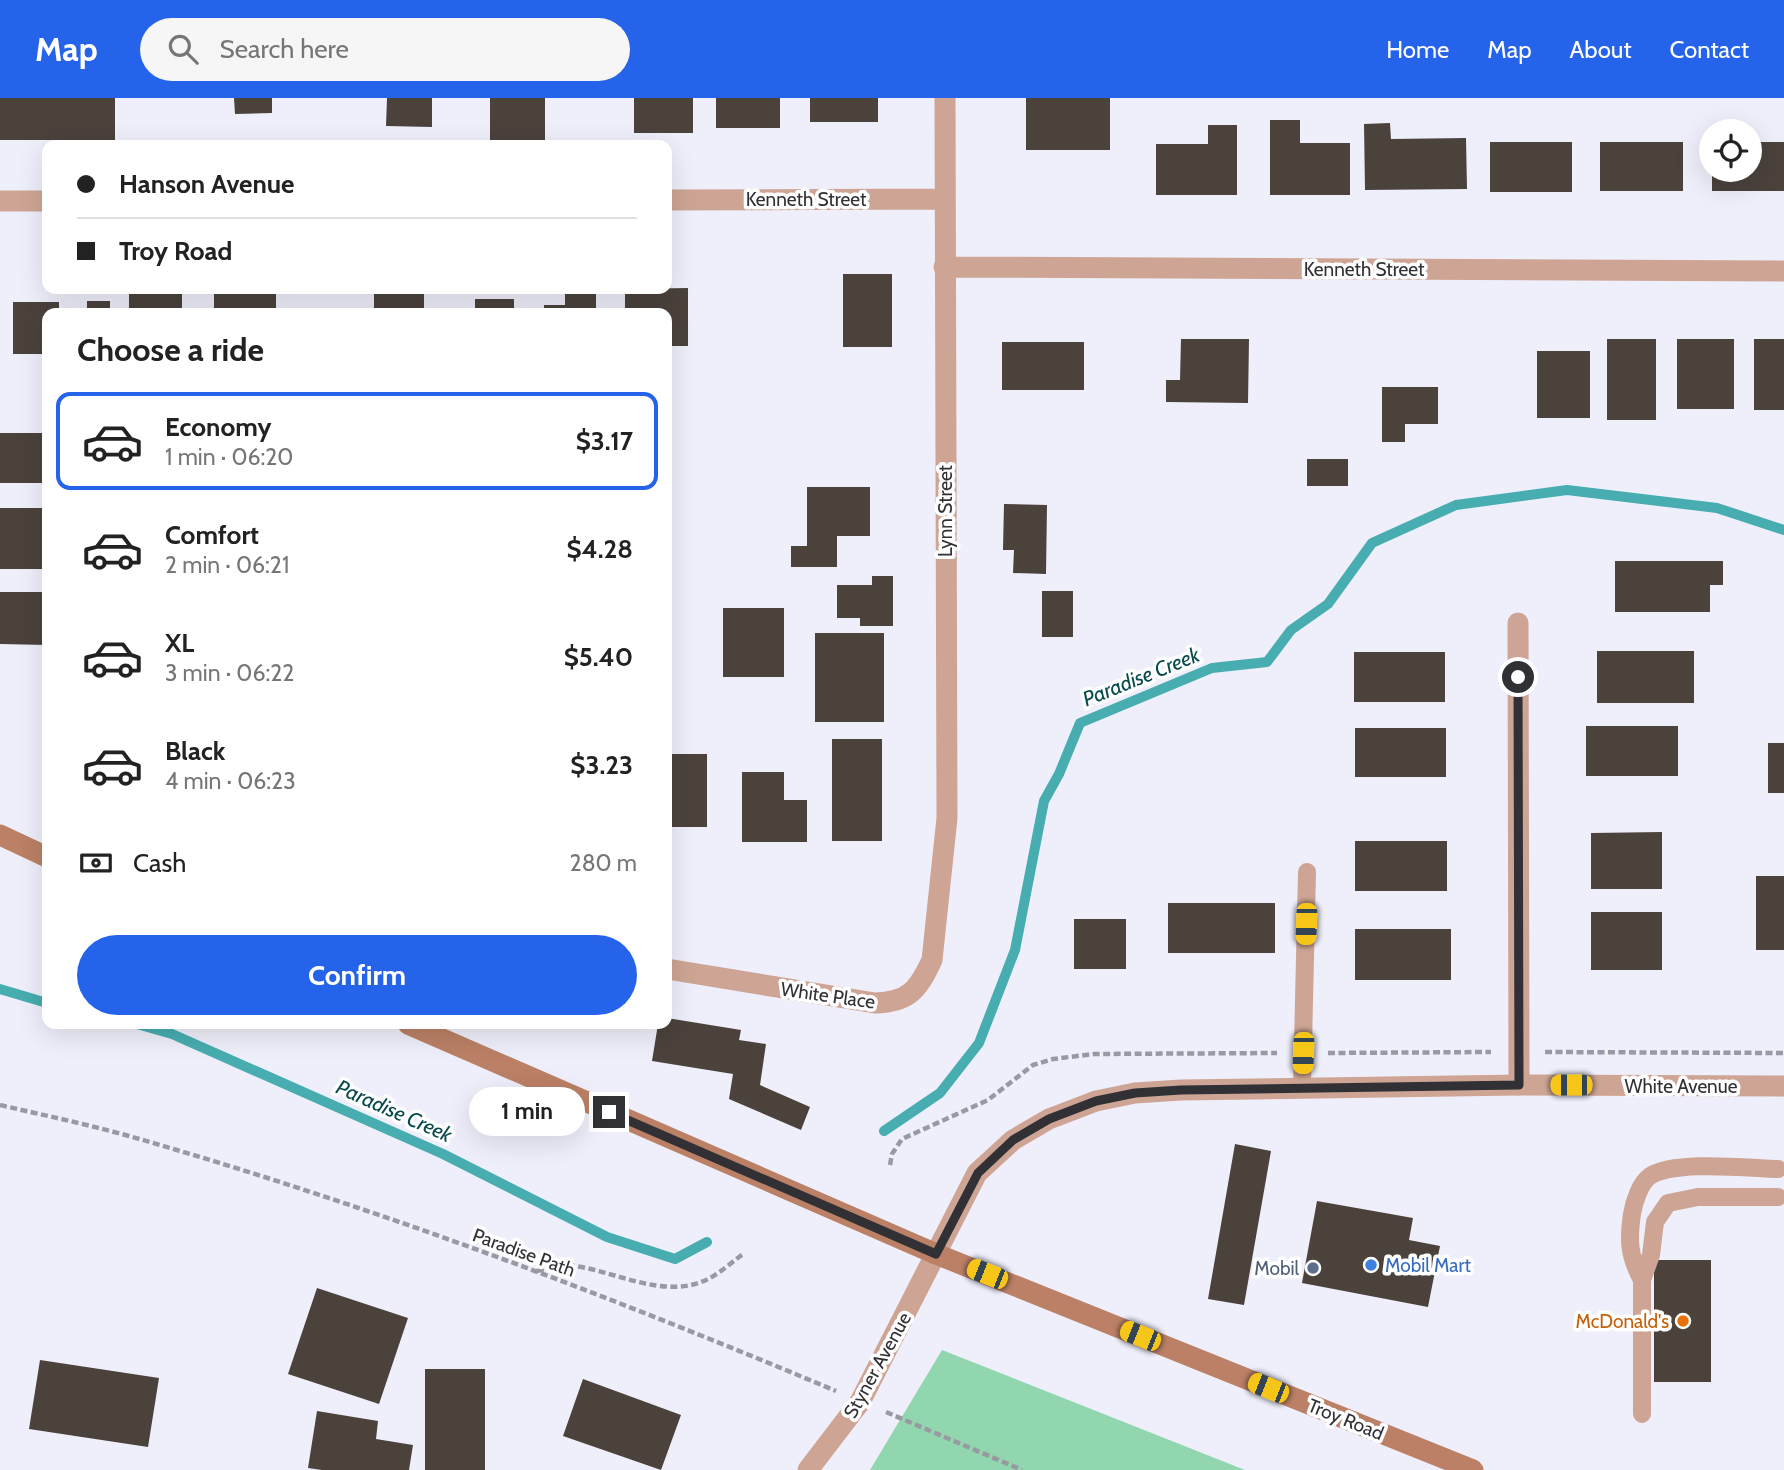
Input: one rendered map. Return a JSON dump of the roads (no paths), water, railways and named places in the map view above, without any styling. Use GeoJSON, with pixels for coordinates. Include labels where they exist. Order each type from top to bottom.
{"type":"FeatureCollection","features":[{"type":"Feature","properties":{"kind":"main road"},"geometry":{"type":"LineString","coordinates":[[0,835],[42,855]]}},
{"type":"Feature","properties":{"kind":"main road","name":"Troy Road"},"geometry":{"type":"LineString","coordinates":[[436,1030],[936,1254],[1473,1470]]}},
{"type":"Feature","properties":{"kind":"street","name":"Lynn Street"},"geometry":{"type":"LineString","coordinates":[[937,923],[947,818],[945,98]]}},
{"type":"Feature","properties":{"kind":"street","name":"Kenneth Street"},"geometry":{"type":"LineString","coordinates":[[672,200],[945,199]]}},
{"type":"Feature","properties":{"kind":"street"},"geometry":{"type":"LineString","coordinates":[[0,201],[42,201]]}},
{"type":"Feature","properties":{"kind":"street","name":"Kenneth Street"},"geometry":{"type":"LineString","coordinates":[[944,267],[1784,271]]}},
{"type":"Feature","properties":{"kind":"street"},"geometry":{"type":"LineString","coordinates":[[1518,623],[1519,1085]]}},
{"type":"Feature","properties":{"kind":"street","name":"White Place"},"geometry":{"type":"LineString","coordinates":[[672,970],[875,1003],[894,1003],[911,994],[923,979],[932,960],[937,923]]}},
{"type":"Feature","properties":{"kind":"street","name":"White Avenue"},"geometry":{"type":"LineString","coordinates":[[936,1254],[978,1173],[1013,1140],[1049,1119],[1096,1101],[1135,1093],[1302,1087],[1784,1086]]}},
{"type":"Feature","properties":{"kind":"street","name":"Styner Avenue"},"geometry":{"type":"LineString","coordinates":[[808,1470],[860,1402],[936,1254]]}},
{"type":"Feature","properties":{"kind":"lane"},"geometry":{"type":"LineString","coordinates":[[1302,1087],[1307,873]]}},
{"type":"Feature","properties":{"kind":"lane"},"geometry":{"type":"LineString","coordinates":[[1642,1280],[1631,1260],[1630,1227],[1635,1199],[1649,1176],[1675,1167],[1778,1169]]}},
{"type":"Feature","properties":{"kind":"lane"},"geometry":{"type":"LineString","coordinates":[[1642,1414],[1642,1280],[1651,1255],[1655,1222],[1668,1203],[1698,1197],[1778,1197]]}},
{"type":"Feature","properties":{"kind":"waterway","name":"Paradise Creek"},"geometry":{"type":"LineString","coordinates":[[884,1131],[940,1093],[979,1043],[1015,950],[1044,801],[1059,774],[1080,723],[1212,668],[1267,662],[1291,630],[1328,604],[1372,543],[1456,505],[1567,490],[1717,508],[1784,530]]}},
{"type":"Feature","properties":{"kind":"waterway","name":"Paradise Creek"},"geometry":{"type":"LineString","coordinates":[[0,989],[42,1002]]}},
{"type":"Feature","properties":{"kind":"waterway","name":"Paradise Creek"},"geometry":{"type":"LineString","coordinates":[[154,1029],[172,1034],[443,1154],[607,1237],[675,1259],[707,1242]]}},
{"type":"Feature","properties":{"kind":"place","name":"Mobil Mart"},"geometry":{"type":"Point","coordinates":[1371,1265]}},
{"type":"Feature","properties":{"kind":"place","name":"Mobil"},"geometry":{"type":"Point","coordinates":[1313,1268]}},
{"type":"Feature","properties":{"kind":"place","name":"McDonald's"},"geometry":{"type":"Point","coordinates":[1683,1321]}}]}
